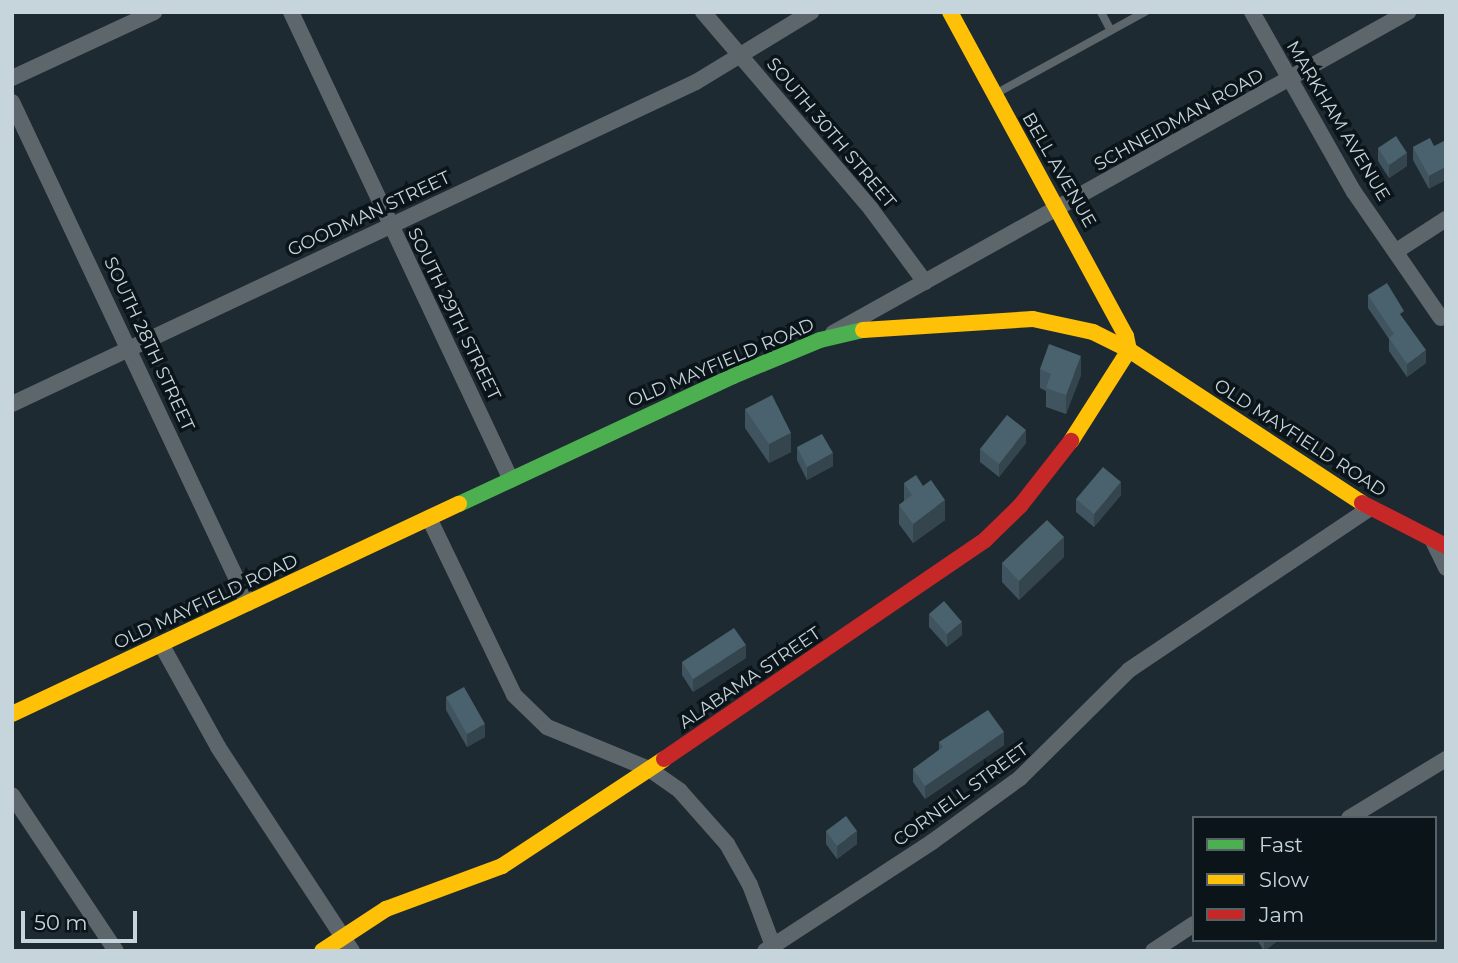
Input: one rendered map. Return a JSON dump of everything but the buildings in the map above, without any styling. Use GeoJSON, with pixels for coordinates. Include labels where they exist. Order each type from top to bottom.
{"type":"FeatureCollection","features":[{"type":"Feature","properties":{"kind":"main road","name":"BELL AVENUE"},"geometry":{"type":"LineString","coordinates":[[950,12],[993,95],[1060,208],[1129,350]]}},
{"type":"Feature","properties":{"kind":"main road","name":"OLD MAYFIELD ROAD"},"geometry":{"type":"LineString","coordinates":[[12,714],[733,376],[820,340],[879,326],[1033,319],[1093,332],[1129,350],[1370,508],[1439,543]]}},
{"type":"Feature","properties":{"kind":"main road","name":"ALABAMA STREET"},"geometry":{"type":"LineString","coordinates":[[322,951],[405,900],[502,866],[985,540],[1020,506],[1065,451],[1129,350]]}},
{"type":"Feature","properties":{"kind":"street"},"geometry":{"type":"LineString","coordinates":[[12,78],[154,12]]}},
{"type":"Feature","properties":{"kind":"street","name":"SOUTH 29TH STREET"},"geometry":{"type":"LineString","coordinates":[[291,12],[511,480]]}},
{"type":"Feature","properties":{"kind":"street","name":"SOUTH 30TH STREET"},"geometry":{"type":"LineString","coordinates":[[703,12],[871,209],[925,282]]}},
{"type":"Feature","properties":{"kind":"street","name":"GOODMAN STREET"},"geometry":{"type":"LineString","coordinates":[[12,404],[741,57],[810,12]]}},
{"type":"Feature","properties":{"kind":"street","name":"MARKHAM AVENUE"},"geometry":{"type":"LineString","coordinates":[[1252,12],[1354,192],[1398,250],[1441,318]]}},
{"type":"Feature","properties":{"kind":"street","name":"SCHNEIDMAN ROAD"},"geometry":{"type":"LineString","coordinates":[[820,340],[1290,81],[1408,12]]}},
{"type":"Feature","properties":{"kind":"street","name":"SOUTH 28TH STREET"},"geometry":{"type":"LineString","coordinates":[[12,102],[248,603]]}},
{"type":"Feature","properties":{"kind":"street"},"geometry":{"type":"LineString","coordinates":[[1398,250],[1446,219]]}},
{"type":"Feature","properties":{"kind":"street","name":"CORNELL STREET"},"geometry":{"type":"LineString","coordinates":[[771,949],[932,842],[1020,778],[1129,670],[1370,508]]}},
{"type":"Feature","properties":{"kind":"street"},"geometry":{"type":"LineString","coordinates":[[429,518],[501,674],[529,713],[566,738],[649,769],[680,791],[727,844],[750,885],[771,949]]}},
{"type":"Feature","properties":{"kind":"street"},"geometry":{"type":"LineString","coordinates":[[1439,543],[1446,568]]}},
{"type":"Feature","properties":{"kind":"street"},"geometry":{"type":"LineString","coordinates":[[161,644],[218,747],[352,951]]}},
{"type":"Feature","properties":{"kind":"street"},"geometry":{"type":"LineString","coordinates":[[1352,816],[1446,759]]}},
{"type":"Feature","properties":{"kind":"street"},"geometry":{"type":"LineString","coordinates":[[12,795],[116,951]]}},
{"type":"Feature","properties":{"kind":"street"},"geometry":{"type":"LineString","coordinates":[[1153,951],[1192,925]]}},
{"type":"Feature","properties":{"kind":"lane"},"geometry":{"type":"LineString","coordinates":[[1101,12],[1111,31]]}},
{"type":"Feature","properties":{"kind":"lane"},"geometry":{"type":"LineString","coordinates":[[993,95],[1145,12]]}},
{"type":"Feature","properties":{"kind":"traffic: fast"},"geometry":{"type":"LineString","coordinates":[[459,504],[733,376],[820,340],[863,330]]}},
{"type":"Feature","properties":{"kind":"traffic: slow"},"geometry":{"type":"LineString","coordinates":[[950,12],[1126,336],[1129,350],[1071,441]]}},
{"type":"Feature","properties":{"kind":"traffic: slow"},"geometry":{"type":"LineString","coordinates":[[863,330],[1033,319],[1093,332],[1129,350],[1362,503]]}},
{"type":"Feature","properties":{"kind":"traffic: slow"},"geometry":{"type":"LineString","coordinates":[[12,714],[459,504]]}},
{"type":"Feature","properties":{"kind":"traffic: slow"},"geometry":{"type":"LineString","coordinates":[[322,951],[386,909],[502,866],[664,759]]}},
{"type":"Feature","properties":{"kind":"traffic: jam"},"geometry":{"type":"LineString","coordinates":[[664,759],[985,540],[1020,506],[1071,441]]}},
{"type":"Feature","properties":{"kind":"traffic: jam"},"geometry":{"type":"LineString","coordinates":[[1362,503],[1446,546]]}}]}
